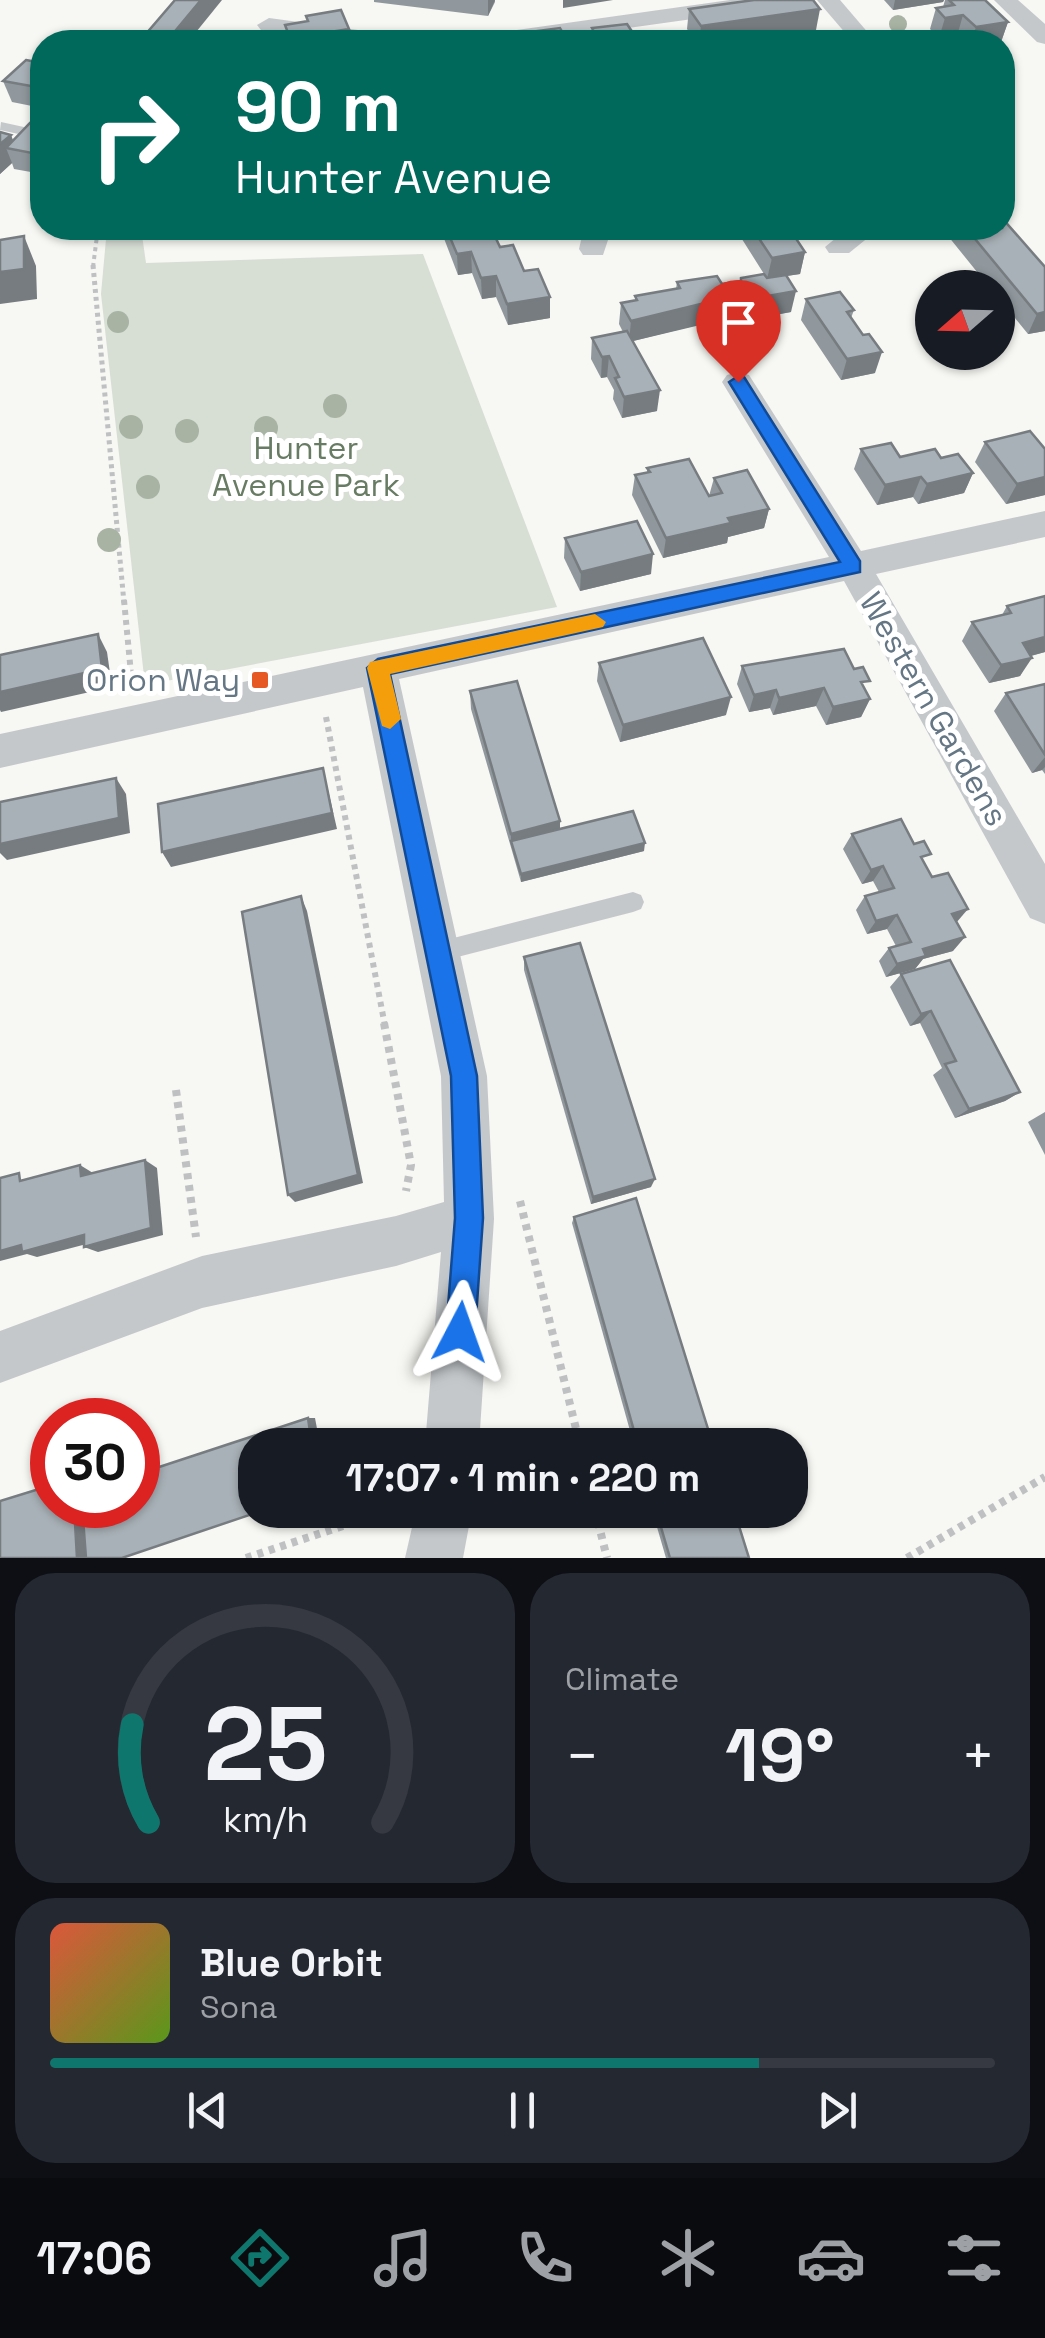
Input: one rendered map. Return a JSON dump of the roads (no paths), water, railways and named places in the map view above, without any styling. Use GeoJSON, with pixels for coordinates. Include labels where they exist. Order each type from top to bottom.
{"type":"FeatureCollection","features":[{"type":"Feature","properties":{"kind":"street"},"geometry":{"type":"LineString","coordinates":[[265,30],[286,0]]}},
{"type":"Feature","properties":{"kind":"street"},"geometry":{"type":"LineString","coordinates":[[564,30],[727,3],[778,0]]}},
{"type":"Feature","properties":{"kind":"street"},"geometry":{"type":"LineString","coordinates":[[828,0],[854,30]]}},
{"type":"Feature","properties":{"kind":"street"},"geometry":{"type":"LineString","coordinates":[[1005,0],[1045,37]]}},
{"type":"Feature","properties":{"kind":"street"},"geometry":{"type":"LineString","coordinates":[[646,18],[654,30]]}},
{"type":"Feature","properties":{"kind":"street"},"geometry":{"type":"LineString","coordinates":[[839,247],[849,240]]}},
{"type":"Feature","properties":{"kind":"street","name":"Western Gardens"},"geometry":{"type":"LineString","coordinates":[[738,382],[853,567],[1045,904]]}},
{"type":"Feature","properties":{"kind":"street"},"geometry":{"type":"LineString","coordinates":[[0,751],[136,723],[382,683],[1045,524]]}},
{"type":"Feature","properties":{"kind":"street"},"geometry":{"type":"LineString","coordinates":[[382,683],[488,1205],[455,1428]]}},
{"type":"Feature","properties":{"kind":"street"},"geometry":{"type":"LineString","coordinates":[[0,1357],[202,1282],[396,1241],[488,1205]]}},
{"type":"Feature","properties":{"kind":"street"},"geometry":{"type":"LineString","coordinates":[[434,1558],[440,1528]]}},
{"type":"Feature","properties":{"kind":"lane"},"geometry":{"type":"LineString","coordinates":[[1,126],[30,132]]}},
{"type":"Feature","properties":{"kind":"lane"},"geometry":{"type":"LineString","coordinates":[[438,952],[633,902]]}},
{"type":"Feature","properties":{"kind":"place","name":"Orion Way"},"geometry":{"type":"Point","coordinates":[260,680]}},
{"type":"Feature","properties":{"kind":"park label","name":"Hunter Avenue Park"},"geometry":{"type":"Point","coordinates":[306,466]}}]}
